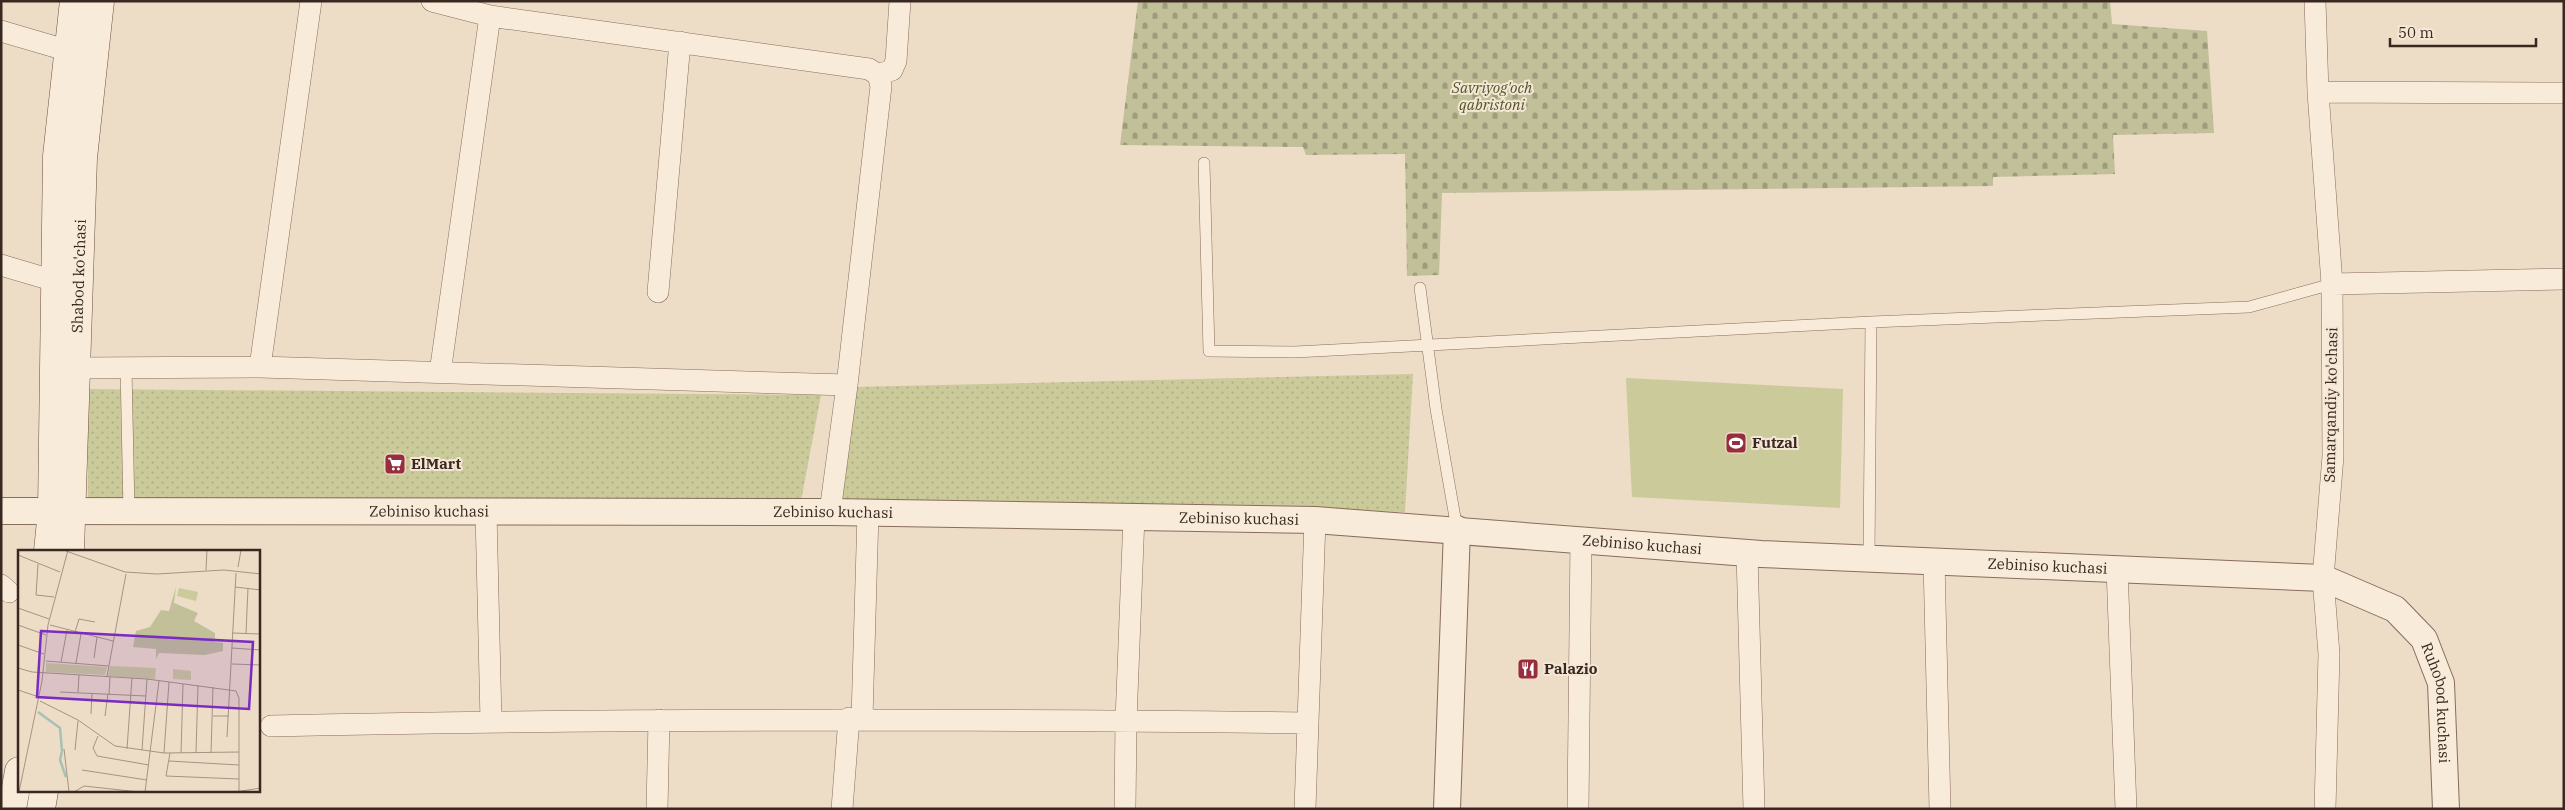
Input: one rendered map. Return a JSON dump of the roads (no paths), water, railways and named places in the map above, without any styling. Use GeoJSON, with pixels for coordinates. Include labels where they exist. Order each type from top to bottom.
{"type":"FeatureCollection","features":[{"type":"Feature","properties":{"kind":"main road","name":"Shabod ko'chasi"},"geometry":{"type":"LineString","coordinates":[[70,550],[63,511],[54,280],[57,156],[74,1]]}},
{"type":"Feature","properties":{"kind":"main road","name":"Shabod ko'chasi"},"geometry":{"type":"LineString","coordinates":[[48,550],[63,511],[77,368],[83,158],[100,1]]}},
{"type":"Feature","properties":{"kind":"main road"},"geometry":{"type":"LineString","coordinates":[[9,805],[18,774]]}},
{"type":"Feature","properties":{"kind":"main road"},"geometry":{"type":"LineString","coordinates":[[41,809],[44,792]]}},
{"type":"Feature","properties":{"kind":"street"},"geometry":{"type":"LineString","coordinates":[[260,367],[311,1]]}},
{"type":"Feature","properties":{"kind":"street"},"geometry":{"type":"LineString","coordinates":[[432,1],[490,16],[869,68],[878,75],[881,86],[847,386],[830,512]]}},
{"type":"Feature","properties":{"kind":"street"},"geometry":{"type":"LineString","coordinates":[[878,75],[892,70],[896,61],[900,1]]}},
{"type":"Feature","properties":{"kind":"street","name":"Samarqandiy ko'chasi"},"geometry":{"type":"LineString","coordinates":[[2316,1],[2318,92],[2332,284],[2333,456],[2323,578],[2329,654],[2326,809]]}},
{"type":"Feature","properties":{"kind":"street"},"geometry":{"type":"LineString","coordinates":[[440,373],[490,16]]}},
{"type":"Feature","properties":{"kind":"street"},"geometry":{"type":"LineString","coordinates":[[1,31],[69,51]]}},
{"type":"Feature","properties":{"kind":"street"},"geometry":{"type":"LineString","coordinates":[[658,292],[680,42]]}},
{"type":"Feature","properties":{"kind":"street"},"geometry":{"type":"LineString","coordinates":[[2318,92],[2564,93]]}},
{"type":"Feature","properties":{"kind":"street"},"geometry":{"type":"LineString","coordinates":[[1,265],[54,280]]}},
{"type":"Feature","properties":{"kind":"street"},"geometry":{"type":"LineString","coordinates":[[2332,284],[2564,279]]}},
{"type":"Feature","properties":{"kind":"street"},"geometry":{"type":"LineString","coordinates":[[77,368],[260,367],[847,386]]}},
{"type":"Feature","properties":{"kind":"street","name":"Zebiniso kuchasi"},"geometry":{"type":"LineString","coordinates":[[1,511],[868,512],[1315,520],[1457,529],[1747,553],[2323,578],[2395,609]]}},
{"type":"Feature","properties":{"kind":"street"},"geometry":{"type":"LineString","coordinates":[[486,512],[491,721]]}},
{"type":"Feature","properties":{"kind":"street"},"geometry":{"type":"LineString","coordinates":[[842,809],[855,718],[868,512]]}},
{"type":"Feature","properties":{"kind":"street"},"geometry":{"type":"LineString","coordinates":[[1125,809],[1126,721],[1134,516]]}},
{"type":"Feature","properties":{"kind":"street"},"geometry":{"type":"LineString","coordinates":[[1305,809],[1315,520]]}},
{"type":"Feature","properties":{"kind":"street"},"geometry":{"type":"LineString","coordinates":[[1447,809],[1457,529]]}},
{"type":"Feature","properties":{"kind":"street"},"geometry":{"type":"LineString","coordinates":[[1578,809],[1581,540]]}},
{"type":"Feature","properties":{"kind":"street"},"geometry":{"type":"LineString","coordinates":[[1747,553],[1754,809]]}},
{"type":"Feature","properties":{"kind":"street"},"geometry":{"type":"LineString","coordinates":[[1934,561],[1940,809]]}},
{"type":"Feature","properties":{"kind":"street"},"geometry":{"type":"LineString","coordinates":[[2117,568],[2126,809]]}},
{"type":"Feature","properties":{"kind":"street","name":"Ruhobod kuchasi"},"geometry":{"type":"LineString","coordinates":[[2395,609],[2424,640],[2441,683],[2446,809]]}},
{"type":"Feature","properties":{"kind":"street"},"geometry":{"type":"LineString","coordinates":[[271,726],[491,721],[855,718],[1307,723]]}},
{"type":"Feature","properties":{"kind":"street"},"geometry":{"type":"LineString","coordinates":[[657,809],[659,720]]}},
{"type":"Feature","properties":{"kind":"lane"},"geometry":{"type":"LineString","coordinates":[[1204,163],[1209,352],[1296,352],[1871,322],[2249,307],[2332,284]]}},
{"type":"Feature","properties":{"kind":"lane"},"geometry":{"type":"LineString","coordinates":[[1420,288],[1457,529]]}},
{"type":"Feature","properties":{"kind":"lane"},"geometry":{"type":"LineString","coordinates":[[1869,559],[1871,322]]}},
{"type":"Feature","properties":{"kind":"lane"},"geometry":{"type":"LineString","coordinates":[[126,368],[129,511]]}},
{"type":"Feature","properties":{"kind":"place","name":"Futzal"},"geometry":{"type":"Point","coordinates":[1736,443]}},
{"type":"Feature","properties":{"kind":"place","name":"ElMart"},"geometry":{"type":"Point","coordinates":[395,464]}},
{"type":"Feature","properties":{"kind":"place","name":"Palazio"},"geometry":{"type":"Point","coordinates":[1528,669]}},
{"type":"Feature","properties":{"kind":"park label","name":"Savriyog'och qabristoni"},"geometry":{"type":"Point","coordinates":[1492,96]}}]}
